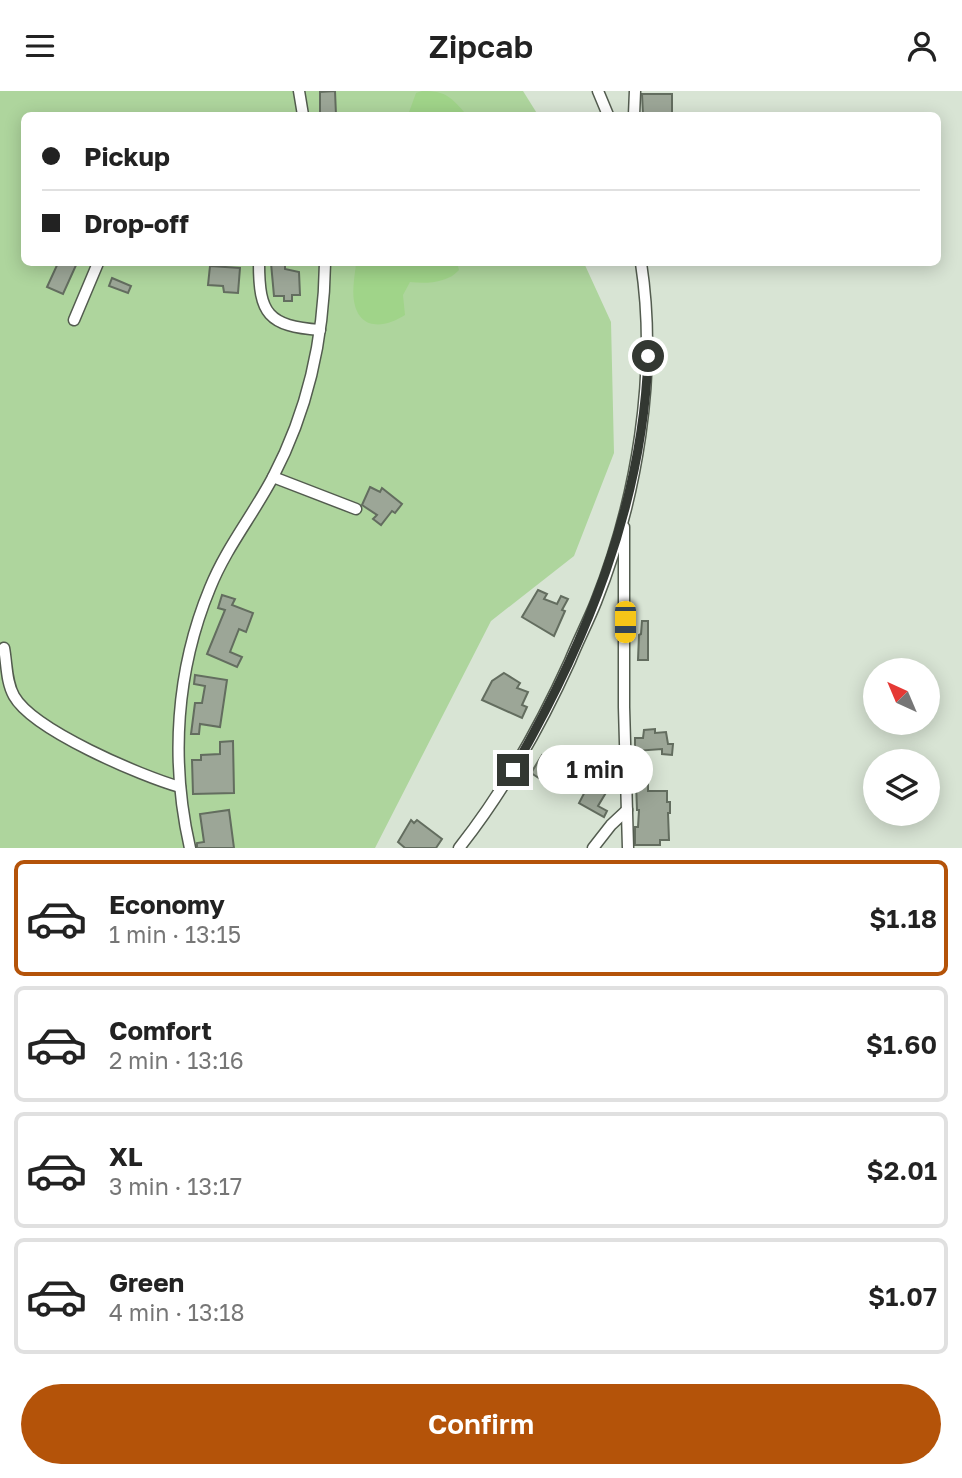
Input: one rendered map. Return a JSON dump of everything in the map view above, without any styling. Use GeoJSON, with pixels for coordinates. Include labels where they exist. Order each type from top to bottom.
{"type":"FeatureCollection","features":[{"type":"Feature","properties":{"kind":"street"},"geometry":{"type":"LineString","coordinates":[[299,91],[302,112]]}},
{"type":"Feature","properties":{"kind":"street"},"geometry":{"type":"LineString","coordinates":[[598,91],[607,112]]}},
{"type":"Feature","properties":{"kind":"street"},"geometry":{"type":"LineString","coordinates":[[634,112],[635,91]]}},
{"type":"Feature","properties":{"kind":"street"},"geometry":{"type":"LineString","coordinates":[[75,320],[97,266]]}},
{"type":"Feature","properties":{"kind":"street"},"geometry":{"type":"LineString","coordinates":[[259,266],[260,296],[269,314],[285,325],[320,330]]}},
{"type":"Feature","properties":{"kind":"street"},"geometry":{"type":"LineString","coordinates":[[190,848],[180,787],[181,703],[195,628],[225,556],[273,477],[304,402],[320,330],[325,266]]}},
{"type":"Feature","properties":{"kind":"street"},"geometry":{"type":"LineString","coordinates":[[463,847],[506,783],[547,712],[596,602],[624,514],[640,426],[647,367],[641,266]]}},
{"type":"Feature","properties":{"kind":"street"},"geometry":{"type":"LineString","coordinates":[[273,477],[356,509]]}},
{"type":"Feature","properties":{"kind":"street"},"geometry":{"type":"LineString","coordinates":[[624,514],[628,848]]}},
{"type":"Feature","properties":{"kind":"street"},"geometry":{"type":"LineString","coordinates":[[4,648],[11,690],[24,711],[68,738],[138,773],[180,787]]}},
{"type":"Feature","properties":{"kind":"street"},"geometry":{"type":"LineString","coordinates":[[593,848],[627,810]]}},
{"type":"Feature","properties":{"kind":"shaded area"},"geometry":{"type":"Polygon","coordinates":[[[0,91],[523,91],[536,112],[21,112],[21,266],[585,266],[611,322],[614,453],[574,556],[491,621],[375,848],[0,848],[0,91]]]}},
{"type":"Feature","properties":{"kind":"shaded area"},"geometry":{"type":"Polygon","coordinates":[[[438,92],[464,112],[409,112],[416,93],[438,92]]]}},
{"type":"Feature","properties":{"kind":"shaded area"},"geometry":{"type":"Polygon","coordinates":[[[356,266],[458,266],[459,270],[443,280],[430,283],[410,282],[403,295],[405,315],[389,323],[374,324],[361,318],[353,291],[356,266]]]}},
{"type":"Feature","properties":{"kind":"building"},"geometry":{"type":"Polygon","coordinates":[[[335,91],[336,112],[320,112],[320,92],[335,91]]]}},
{"type":"Feature","properties":{"kind":"building"},"geometry":{"type":"Polygon","coordinates":[[[642,94],[672,94],[672,112],[643,112],[642,94]]]}},
{"type":"Feature","properties":{"kind":"building"},"geometry":{"type":"Polygon","coordinates":[[[57,266],[76,266],[63,294],[47,287],[57,266]]]}},
{"type":"Feature","properties":{"kind":"building"},"geometry":{"type":"Polygon","coordinates":[[[210,266],[240,268],[238,293],[224,292],[223,286],[208,285],[210,266]]]}},
{"type":"Feature","properties":{"kind":"building"},"geometry":{"type":"Polygon","coordinates":[[[271,266],[285,266],[285,269],[299,272],[300,295],[292,295],[292,301],[284,301],[284,296],[274,296],[271,266]]]}},
{"type":"Feature","properties":{"kind":"building"},"geometry":{"type":"Polygon","coordinates":[[[112,278],[131,286],[128,293],[109,286],[112,278]]]}},
{"type":"Feature","properties":{"kind":"building"},"geometry":{"type":"Polygon","coordinates":[[[370,487],[380,492],[382,488],[402,504],[395,513],[392,511],[381,525],[373,519],[377,515],[362,505],[370,487]]]}},
{"type":"Feature","properties":{"kind":"building"},"geometry":{"type":"Polygon","coordinates":[[[538,590],[547,594],[544,599],[557,604],[561,596],[568,599],[554,636],[522,617],[538,590]]]}},
{"type":"Feature","properties":{"kind":"building"},"geometry":{"type":"Polygon","coordinates":[[[222,595],[235,599],[232,605],[253,613],[246,632],[239,629],[230,652],[242,657],[237,667],[207,654],[225,610],[218,608],[222,595]]]}},
{"type":"Feature","properties":{"kind":"building"},"geometry":{"type":"Polygon","coordinates":[[[642,621],[648,621],[648,660],[638,660],[642,621]]]}},
{"type":"Feature","properties":{"kind":"building"},"geometry":{"type":"Polygon","coordinates":[[[504,673],[520,683],[517,688],[528,692],[522,705],[527,707],[522,718],[482,700],[492,681],[504,673]]]}},
{"type":"Feature","properties":{"kind":"building"},"geometry":{"type":"Polygon","coordinates":[[[195,675],[227,680],[220,727],[200,724],[199,734],[191,734],[195,703],[202,703],[205,686],[194,684],[195,675]]]}},
{"type":"Feature","properties":{"kind":"building"},"geometry":{"type":"Polygon","coordinates":[[[655,729],[655,733],[666,732],[668,744],[673,744],[672,755],[662,754],[662,749],[635,751],[635,738],[643,738],[644,730],[655,729]]]}},
{"type":"Feature","properties":{"kind":"building"},"geometry":{"type":"Polygon","coordinates":[[[233,741],[234,793],[193,794],[192,760],[201,760],[201,755],[220,754],[220,742],[233,741]]]}},
{"type":"Feature","properties":{"kind":"building"},"geometry":{"type":"Polygon","coordinates":[[[587,752],[592,755],[595,752],[608,760],[603,769],[598,767],[595,775],[579,765],[587,752]]]}},
{"type":"Feature","properties":{"kind":"building"},"geometry":{"type":"Polygon","coordinates":[[[542,755],[565,767],[560,776],[548,770],[542,780],[531,773],[542,755]]]}},
{"type":"Feature","properties":{"kind":"building"},"geometry":{"type":"Polygon","coordinates":[[[591,780],[607,791],[598,806],[607,811],[604,817],[579,803],[591,780]]]}},
{"type":"Feature","properties":{"kind":"building"},"geometry":{"type":"Polygon","coordinates":[[[636,782],[648,782],[648,791],[667,791],[667,802],[670,802],[669,840],[660,840],[660,845],[635,845],[639,810],[636,782]]]}},
{"type":"Feature","properties":{"kind":"building"},"geometry":{"type":"Polygon","coordinates":[[[229,810],[234,848],[197,848],[197,843],[204,842],[200,814],[229,810]]]}},
{"type":"Feature","properties":{"kind":"building"},"geometry":{"type":"Polygon","coordinates":[[[411,820],[414,823],[417,820],[442,839],[436,848],[405,848],[398,842],[411,820]]]}},
{"type":"Feature","properties":{"kind":"route"},"geometry":{"type":"LineString","coordinates":[[513,770],[547,712],[596,602],[609,565],[624,514],[633,467],[644,405],[648,356]]}}]}
